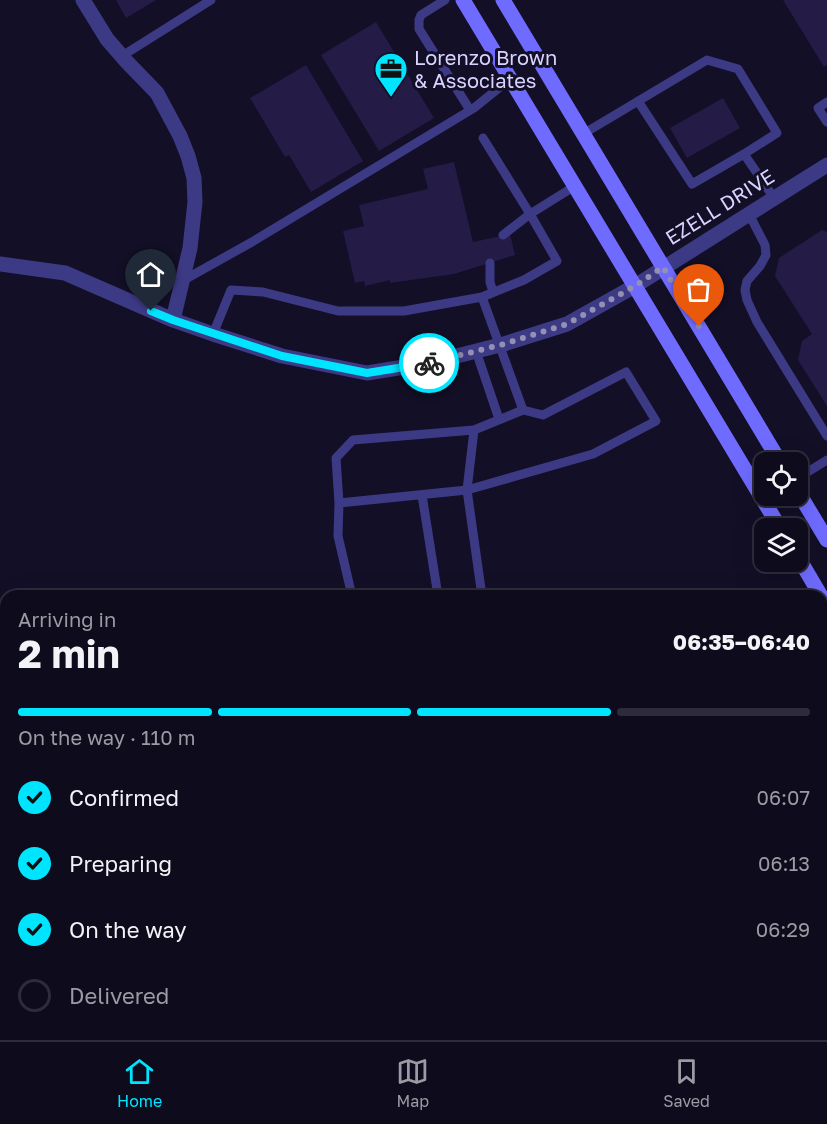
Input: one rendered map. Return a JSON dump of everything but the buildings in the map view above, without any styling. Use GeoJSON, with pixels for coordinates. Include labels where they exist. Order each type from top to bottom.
{"type":"FeatureCollection","features":[{"type":"Feature","properties":{"kind":"main road"},"geometry":{"type":"LineString","coordinates":[[463,0],[635,286],[754,476]]}},
{"type":"Feature","properties":{"kind":"main road"},"geometry":{"type":"LineString","coordinates":[[505,1],[774,452]]}},
{"type":"Feature","properties":{"kind":"main road"},"geometry":{"type":"LineString","coordinates":[[806,506],[827,540]]}},
{"type":"Feature","properties":{"kind":"main road"},"geometry":{"type":"LineString","coordinates":[[807,572],[818,590]]}},
{"type":"Feature","properties":{"kind":"street"},"geometry":{"type":"LineString","coordinates":[[82,0],[122,57],[157,93],[180,136],[194,178],[195,202],[190,248],[173,320]]}},
{"type":"Feature","properties":{"kind":"street","name":"EZELL DRIVE"},"geometry":{"type":"LineString","coordinates":[[0,264],[65,273],[173,320],[213,334],[282,356],[367,373],[429,363],[500,345],[567,324],[635,286],[827,165]]}},
{"type":"Feature","properties":{"kind":"lane"},"geometry":{"type":"LineString","coordinates":[[122,57],[211,0]]}},
{"type":"Feature","properties":{"kind":"lane"},"geometry":{"type":"LineString","coordinates":[[445,0],[421,15],[419,29],[470,110]]}},
{"type":"Feature","properties":{"kind":"lane"},"geometry":{"type":"LineString","coordinates":[[583,134],[638,101],[707,60],[738,69],[777,133],[692,184],[638,101]]}},
{"type":"Feature","properties":{"kind":"lane"},"geometry":{"type":"LineString","coordinates":[[182,281],[262,236],[470,110],[510,79]]}},
{"type":"Feature","properties":{"kind":"lane"},"geometry":{"type":"LineString","coordinates":[[827,102],[818,108],[827,122]]}},
{"type":"Feature","properties":{"kind":"lane"},"geometry":{"type":"LineString","coordinates":[[213,334],[231,290],[263,292],[338,311],[404,311],[482,297],[524,280],[557,261],[483,138]]}},
{"type":"Feature","properties":{"kind":"lane"},"geometry":{"type":"LineString","coordinates":[[744,154],[774,198]]}},
{"type":"Feature","properties":{"kind":"lane"},"geometry":{"type":"LineString","coordinates":[[503,235],[530,214],[574,186]]}},
{"type":"Feature","properties":{"kind":"lane"},"geometry":{"type":"LineString","coordinates":[[748,214],[765,245],[766,255],[747,281],[744,290],[747,300],[827,436]]}},
{"type":"Feature","properties":{"kind":"lane"},"geometry":{"type":"LineString","coordinates":[[490,263],[489,282],[493,292]]}},
{"type":"Feature","properties":{"kind":"lane"},"geometry":{"type":"LineString","coordinates":[[482,297],[524,410]]}},
{"type":"Feature","properties":{"kind":"lane"},"geometry":{"type":"LineString","coordinates":[[476,351],[499,419]]}},
{"type":"Feature","properties":{"kind":"lane"},"geometry":{"type":"LineString","coordinates":[[339,503],[467,490],[593,454],[656,421],[626,372],[543,415],[524,410],[474,430],[353,440],[336,458],[339,503],[338,536],[351,590]]}},
{"type":"Feature","properties":{"kind":"lane"},"geometry":{"type":"LineString","coordinates":[[474,430],[467,490],[481,590]]}},
{"type":"Feature","properties":{"kind":"lane"},"geometry":{"type":"LineString","coordinates":[[808,472],[827,460]]}},
{"type":"Feature","properties":{"kind":"lane"},"geometry":{"type":"LineString","coordinates":[[422,495],[437,590]]}},
{"type":"Feature","properties":{"kind":"way so far"},"geometry":{"type":"LineString","coordinates":[[429,363],[504,344],[567,324],[635,286],[663,267],[699,326]]}},
{"type":"Feature","properties":{"kind":"place","name":"Lorenzo Brown & Associates"},"geometry":{"type":"Point","coordinates":[391,98]}},
{"type":"Feature","properties":{"kind":"route"},"geometry":{"type":"LineString","coordinates":[[151,311],[282,356],[367,373],[429,363]]}}]}
